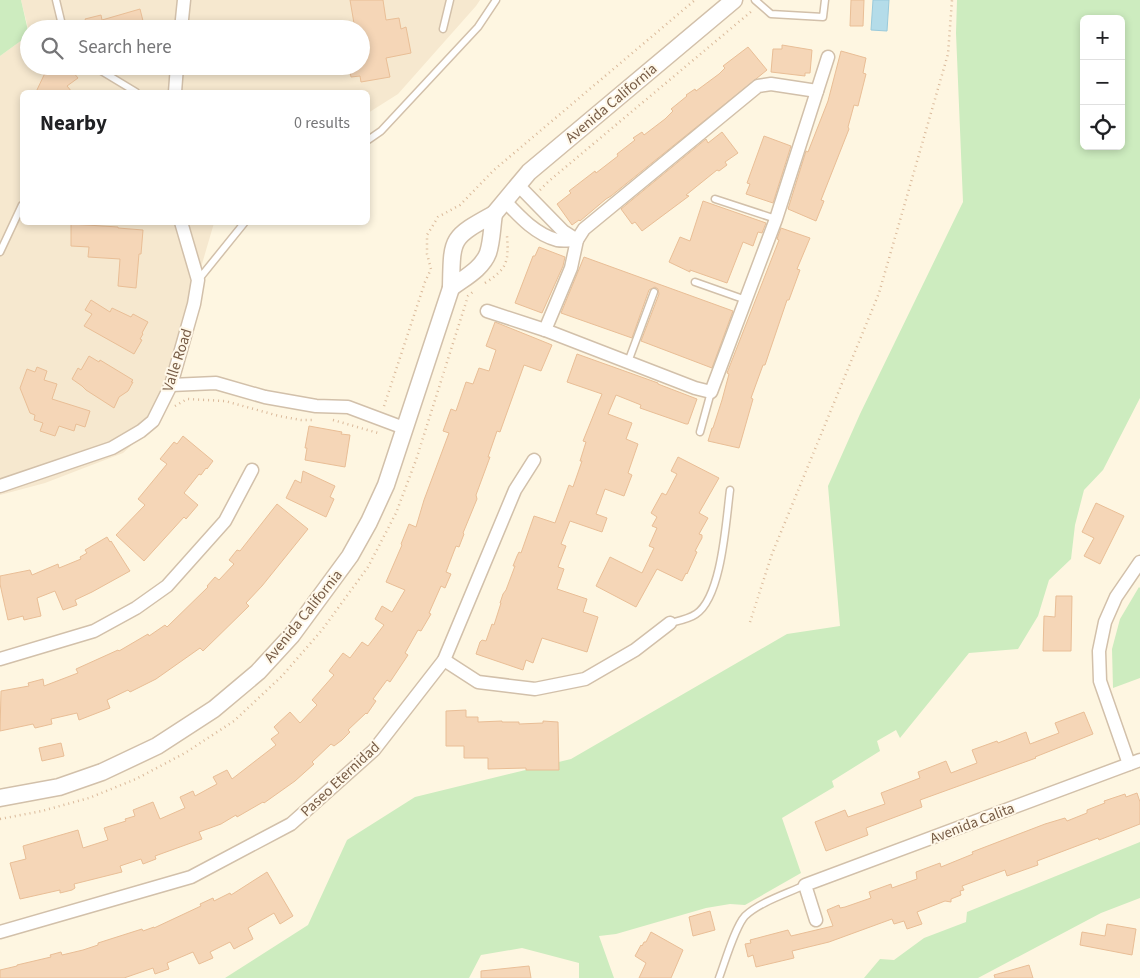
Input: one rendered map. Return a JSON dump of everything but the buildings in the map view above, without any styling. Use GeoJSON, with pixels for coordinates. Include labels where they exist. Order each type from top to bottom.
{"type":"FeatureCollection","features":[{"type":"Feature","properties":{"kind":"street"},"geometry":{"type":"LineString","coordinates":[[182,20],[184,0]]}},
{"type":"Feature","properties":{"kind":"street","name":"Avenida California"},"geometry":{"type":"LineString","coordinates":[[0,798],[59,787],[102,772],[157,746],[214,709],[258,672],[292,635],[350,556],[376,507],[386,485],[451,288],[454,242],[464,231],[499,207],[517,184],[543,160],[734,0]]}},
{"type":"Feature","properties":{"kind":"street"},"geometry":{"type":"LineString","coordinates":[[487,311],[545,330],[695,388],[711,392],[776,219],[828,57]]}},
{"type":"Feature","properties":{"kind":"street"},"geometry":{"type":"LineString","coordinates":[[175,90],[176,75]]}},
{"type":"Feature","properties":{"kind":"street"},"geometry":{"type":"LineString","coordinates":[[545,330],[571,268],[577,240],[584,229],[758,86],[772,84],[817,91]]}},
{"type":"Feature","properties":{"kind":"street"},"geometry":{"type":"LineString","coordinates":[[517,184],[563,231],[577,240]]}},
{"type":"Feature","properties":{"kind":"street"},"geometry":{"type":"LineString","coordinates":[[451,288],[481,265],[488,255],[499,207],[544,234],[558,240],[577,240]]}},
{"type":"Feature","properties":{"kind":"street","name":"Valle Road"},"geometry":{"type":"LineString","coordinates":[[0,486],[96,454],[126,440],[154,421],[171,385],[194,304],[198,280],[182,225]]}},
{"type":"Feature","properties":{"kind":"street"},"geometry":{"type":"LineString","coordinates":[[171,385],[216,383],[265,397],[316,406],[348,407],[402,434]]}},
{"type":"Feature","properties":{"kind":"street","name":"Paseo Eternidad"},"geometry":{"type":"LineString","coordinates":[[0,932],[191,877],[290,824],[374,750],[444,660],[515,490],[534,460]]}},
{"type":"Feature","properties":{"kind":"street"},"geometry":{"type":"LineString","coordinates":[[0,659],[94,631],[136,608],[167,586],[225,522],[252,470]]}},
{"type":"Feature","properties":{"kind":"street"},"geometry":{"type":"LineString","coordinates":[[1135,762],[1100,681],[1099,651],[1105,622],[1116,597],[1140,562]]}},
{"type":"Feature","properties":{"kind":"street"},"geometry":{"type":"LineString","coordinates":[[444,660],[478,682],[534,689],[585,679],[635,650],[670,623]]}},
{"type":"Feature","properties":{"kind":"street","name":"Avenida Calita"},"geometry":{"type":"LineString","coordinates":[[805,885],[1135,762]]}},
{"type":"Feature","properties":{"kind":"street"},"geometry":{"type":"LineString","coordinates":[[805,885],[816,920]]}},
{"type":"Feature","properties":{"kind":"lane"},"geometry":{"type":"LineString","coordinates":[[56,0],[61,20]]}},
{"type":"Feature","properties":{"kind":"lane"},"geometry":{"type":"LineString","coordinates":[[443,30],[450,0]]}},
{"type":"Feature","properties":{"kind":"lane"},"geometry":{"type":"LineString","coordinates":[[370,139],[381,131],[478,27],[496,0]]}},
{"type":"Feature","properties":{"kind":"lane"},"geometry":{"type":"LineString","coordinates":[[756,0],[771,14],[823,17],[825,0]]}},
{"type":"Feature","properties":{"kind":"lane"},"geometry":{"type":"LineString","coordinates":[[108,75],[133,90]]}},
{"type":"Feature","properties":{"kind":"lane"},"geometry":{"type":"LineString","coordinates":[[715,199],[776,219]]}},
{"type":"Feature","properties":{"kind":"lane"},"geometry":{"type":"LineString","coordinates":[[0,252],[20,209]]}},
{"type":"Feature","properties":{"kind":"lane"},"geometry":{"type":"LineString","coordinates":[[198,280],[243,225]]}},
{"type":"Feature","properties":{"kind":"lane"},"geometry":{"type":"LineString","coordinates":[[695,282],[746,300]]}},
{"type":"Feature","properties":{"kind":"lane"},"geometry":{"type":"LineString","coordinates":[[628,362],[654,292]]}},
{"type":"Feature","properties":{"kind":"lane"},"geometry":{"type":"LineString","coordinates":[[700,432],[711,392]]}},
{"type":"Feature","properties":{"kind":"lane"},"geometry":{"type":"LineString","coordinates":[[670,623],[695,614],[707,603],[717,576],[730,490]]}},
{"type":"Feature","properties":{"kind":"lane"},"geometry":{"type":"LineString","coordinates":[[719,978],[735,933],[745,917],[766,902],[805,885]]}},
{"type":"Feature","properties":{"kind":"path"},"geometry":{"type":"LineString","coordinates":[[750,622],[772,554],[879,293],[948,54],[952,0]]}},
{"type":"Feature","properties":{"kind":"path"},"geometry":{"type":"LineString","coordinates":[[171,408],[187,398],[225,400],[280,416],[301,420],[316,420]]}},
{"type":"Feature","properties":{"kind":"path"},"geometry":{"type":"LineString","coordinates":[[332,420],[402,434]]}},
{"type":"Feature","properties":{"kind":"shaded area"},"geometry":{"type":"Polygon","coordinates":[[[21,0],[480,0],[398,94],[370,112],[370,90],[20,90],[20,225],[213,225],[178,346],[157,409],[144,434],[123,453],[45,483],[0,495],[0,56],[20,42],[20,75],[370,75],[370,20],[26,20],[21,0]]]}},
{"type":"Feature","properties":{"kind":"green space"},"geometry":{"type":"Polygon","coordinates":[[[0,0],[21,0],[26,20],[20,20],[20,42],[0,56],[0,0]]]}},
{"type":"Feature","properties":{"kind":"green space"},"geometry":{"type":"Polygon","coordinates":[[[957,0],[1140,0],[1140,398],[1103,470],[1084,490],[1075,525],[1071,559],[1049,580],[1038,616],[1018,649],[969,653],[900,738],[896,730],[877,741],[880,751],[832,781],[834,787],[782,818],[801,873],[745,905],[730,904],[706,908],[616,934],[599,936],[614,978],[579,978],[579,963],[522,948],[481,955],[469,978],[225,978],[308,925],[347,840],[415,797],[571,759],[787,634],[840,626],[828,486],[860,414],[963,202],[956,33],[957,0]]]}},
{"type":"Feature","properties":{"kind":"green space"},"geometry":{"type":"Polygon","coordinates":[[[1139,587],[1140,678],[1113,688],[1112,649],[1120,619],[1139,587]]]}},
{"type":"Feature","properties":{"kind":"green space"},"geometry":{"type":"Polygon","coordinates":[[[1140,842],[1140,898],[1101,913],[978,978],[864,978],[880,959],[894,960],[924,938],[966,922],[967,912],[1140,842]]]}},
{"type":"Feature","properties":{"kind":"water"},"geometry":{"type":"Polygon","coordinates":[[[873,0],[889,0],[887,31],[871,30],[873,0]]]}}]}
